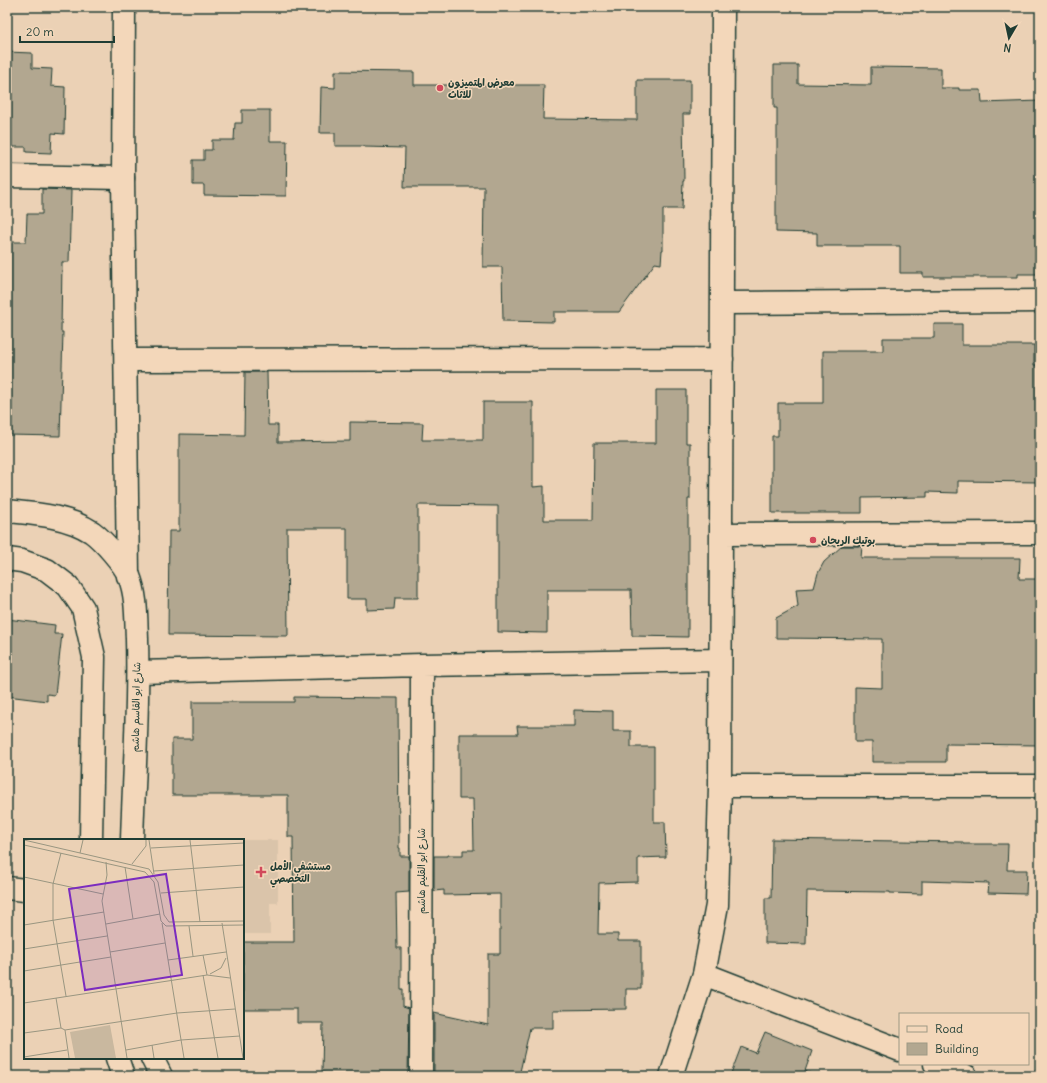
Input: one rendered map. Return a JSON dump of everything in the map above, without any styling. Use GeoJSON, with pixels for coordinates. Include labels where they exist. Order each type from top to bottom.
{"type":"FeatureCollection","features":[{"type":"Feature","properties":{"kind":"street"},"geometry":{"type":"LineString","coordinates":[[124,7],[123,178],[128,576]]}},
{"type":"Feature","properties":{"kind":"street"},"geometry":{"type":"LineString","coordinates":[[671,1076],[704,974],[717,905],[720,786],[723,7]]}},
{"type":"Feature","properties":{"kind":"street"},"geometry":{"type":"LineString","coordinates":[[7,176],[123,178]]}},
{"type":"Feature","properties":{"kind":"street"},"geometry":{"type":"LineString","coordinates":[[722,302],[1040,301]]}},
{"type":"Feature","properties":{"kind":"street"},"geometry":{"type":"LineString","coordinates":[[126,360],[722,359]]}},
{"type":"Feature","properties":{"kind":"street"},"geometry":{"type":"LineString","coordinates":[[7,511],[68,520],[92,533],[112,552],[128,576]]}},
{"type":"Feature","properties":{"kind":"street"},"geometry":{"type":"LineString","coordinates":[[721,534],[1040,533]]}},
{"type":"Feature","properties":{"kind":"street"},"geometry":{"type":"LineString","coordinates":[[7,559],[22,561],[47,570],[68,586],[83,608],[94,657],[91,839]]}},
{"type":"Feature","properties":{"kind":"street","name":"شارع ابو القاسم هاشم"},"geometry":{"type":"LineString","coordinates":[[128,576],[135,599],[138,672],[132,839]]}},
{"type":"Feature","properties":{"kind":"street"},"geometry":{"type":"LineString","coordinates":[[138,672],[720,660]]}},
{"type":"Feature","properties":{"kind":"street","name":"شارع ابو القليم هاشم"},"geometry":{"type":"LineString","coordinates":[[421,1076],[422,665]]}},
{"type":"Feature","properties":{"kind":"street"},"geometry":{"type":"LineString","coordinates":[[720,786],[1040,786]]}},
{"type":"Feature","properties":{"kind":"street"},"geometry":{"type":"LineString","coordinates":[[7,888],[24,890]]}},
{"type":"Feature","properties":{"kind":"street"},"geometry":{"type":"LineString","coordinates":[[704,974],[899,1050]]}},
{"type":"Feature","properties":{"kind":"street"},"geometry":{"type":"LineString","coordinates":[[117,1059],[123,1076]]}},
{"type":"Feature","properties":{"kind":"street"},"geometry":{"type":"LineString","coordinates":[[152,1059],[161,1076]]}},
{"type":"Feature","properties":{"kind":"street"},"geometry":{"type":"LineString","coordinates":[[938,1065],[966,1076]]}},
{"type":"Feature","properties":{"kind":"shaded area","name":"مستشفى الأمل التخصصي"},"geometry":{"type":"Polygon","coordinates":[[[244,840],[278,840],[278,903],[270,903],[270,934],[244,934],[244,840]]]}},
{"type":"Feature","properties":{"kind":"building"},"geometry":{"type":"Polygon","coordinates":[[[7,52],[32,53],[32,68],[52,69],[51,86],[65,87],[64,134],[52,133],[51,153],[26,152],[26,147],[7,147],[7,52]]]}},
{"type":"Feature","properties":{"kind":"building"},"geometry":{"type":"Polygon","coordinates":[[[774,65],[798,65],[798,84],[871,85],[871,67],[941,68],[941,88],[981,90],[982,103],[1040,101],[1040,274],[1018,274],[1018,277],[923,277],[923,273],[900,273],[900,246],[817,246],[817,233],[776,232],[777,108],[774,108],[774,65]]]}},
{"type":"Feature","properties":{"kind":"building"},"geometry":{"type":"Polygon","coordinates":[[[335,71],[414,72],[414,85],[544,85],[543,119],[637,120],[637,80],[690,80],[690,114],[683,114],[684,181],[682,209],[663,209],[663,250],[661,264],[655,263],[619,312],[554,312],[554,322],[503,321],[502,267],[483,267],[484,187],[404,187],[405,148],[335,146],[335,133],[320,133],[321,87],[335,88],[335,71]]]}},
{"type":"Feature","properties":{"kind":"building"},"geometry":{"type":"Polygon","coordinates":[[[242,110],[270,110],[270,141],[287,141],[286,196],[204,195],[204,185],[193,185],[193,160],[204,160],[204,150],[212,150],[212,140],[234,140],[235,123],[242,123],[242,110]]]}},
{"type":"Feature","properties":{"kind":"building"},"geometry":{"type":"Polygon","coordinates":[[[42,189],[71,190],[69,262],[62,262],[61,332],[63,332],[60,436],[7,435],[7,242],[26,242],[27,214],[42,214],[42,189]]]}},
{"type":"Feature","properties":{"kind":"building"},"geometry":{"type":"Polygon","coordinates":[[[934,324],[962,324],[962,345],[1034,345],[1034,365],[1040,365],[1040,482],[958,481],[958,493],[927,492],[927,497],[862,498],[862,513],[772,513],[772,436],[778,436],[778,403],[823,403],[823,351],[883,351],[883,338],[934,338],[934,324]]]}},
{"type":"Feature","properties":{"kind":"building"},"geometry":{"type":"Polygon","coordinates":[[[245,372],[267,372],[268,425],[278,425],[278,442],[350,441],[350,422],[423,423],[422,440],[483,440],[483,402],[533,402],[533,487],[544,486],[544,520],[593,520],[594,443],[656,443],[656,390],[686,390],[686,443],[690,443],[690,499],[688,499],[688,637],[632,636],[631,590],[547,590],[547,633],[498,632],[498,506],[418,505],[418,598],[395,598],[394,609],[367,610],[367,599],[347,599],[347,528],[287,528],[288,636],[168,635],[169,531],[179,531],[179,434],[244,435],[245,372]]]}},
{"type":"Feature","properties":{"kind":"building"},"geometry":{"type":"Polygon","coordinates":[[[842,546],[862,546],[861,558],[1020,558],[1019,579],[1040,579],[1040,745],[946,744],[946,762],[872,762],[872,742],[855,742],[855,687],[882,688],[882,639],[776,638],[776,618],[798,606],[796,589],[814,588],[818,573],[824,562],[842,546]]]}},
{"type":"Feature","properties":{"kind":"building"},"geometry":{"type":"Polygon","coordinates":[[[7,619],[55,625],[54,634],[62,634],[55,695],[47,694],[47,701],[7,696],[7,619]]]}},
{"type":"Feature","properties":{"kind":"building"},"geometry":{"type":"Polygon","coordinates":[[[294,697],[398,698],[399,848],[400,856],[409,856],[409,892],[396,893],[397,948],[401,948],[401,989],[403,989],[403,1006],[409,1008],[408,1076],[333,1076],[322,1072],[323,1023],[297,1023],[297,1009],[244,1009],[244,942],[294,942],[293,837],[288,837],[288,795],[172,795],[172,739],[192,739],[192,702],[294,702],[294,697]]]}},
{"type":"Feature","properties":{"kind":"building"},"geometry":{"type":"Polygon","coordinates":[[[574,710],[613,711],[613,731],[631,731],[631,747],[654,747],[654,822],[665,822],[666,857],[638,858],[638,882],[599,883],[598,934],[618,934],[618,941],[641,941],[641,989],[626,989],[626,1009],[553,1010],[553,1028],[530,1028],[519,1076],[434,1076],[434,1013],[488,1025],[488,954],[500,954],[500,894],[444,895],[444,890],[434,891],[434,856],[463,855],[463,850],[474,850],[473,799],[459,799],[459,734],[518,734],[517,726],[574,726],[574,710]]]}},
{"type":"Feature","properties":{"kind":"building"},"geometry":{"type":"Polygon","coordinates":[[[772,839],[1008,844],[1007,870],[1027,870],[1026,894],[988,893],[989,883],[922,881],[922,894],[807,891],[806,944],[765,943],[765,898],[771,898],[772,839]]]}},
{"type":"Feature","properties":{"kind":"building"},"geometry":{"type":"Polygon","coordinates":[[[765,1032],[812,1051],[805,1071],[812,1074],[811,1076],[730,1076],[741,1047],[756,1053],[765,1032]]]}},
{"type":"Feature","properties":{"kind":"place","name":"معرض المتميزون للاثاث"},"geometry":{"type":"Point","coordinates":[440,88]}},
{"type":"Feature","properties":{"kind":"place","name":"بوتيك الريحان"},"geometry":{"type":"Point","coordinates":[813,540]}},
{"type":"Feature","properties":{"kind":"place","name":"مستشفى الأمل التخصصي"},"geometry":{"type":"Point","coordinates":[261,872]}}]}
